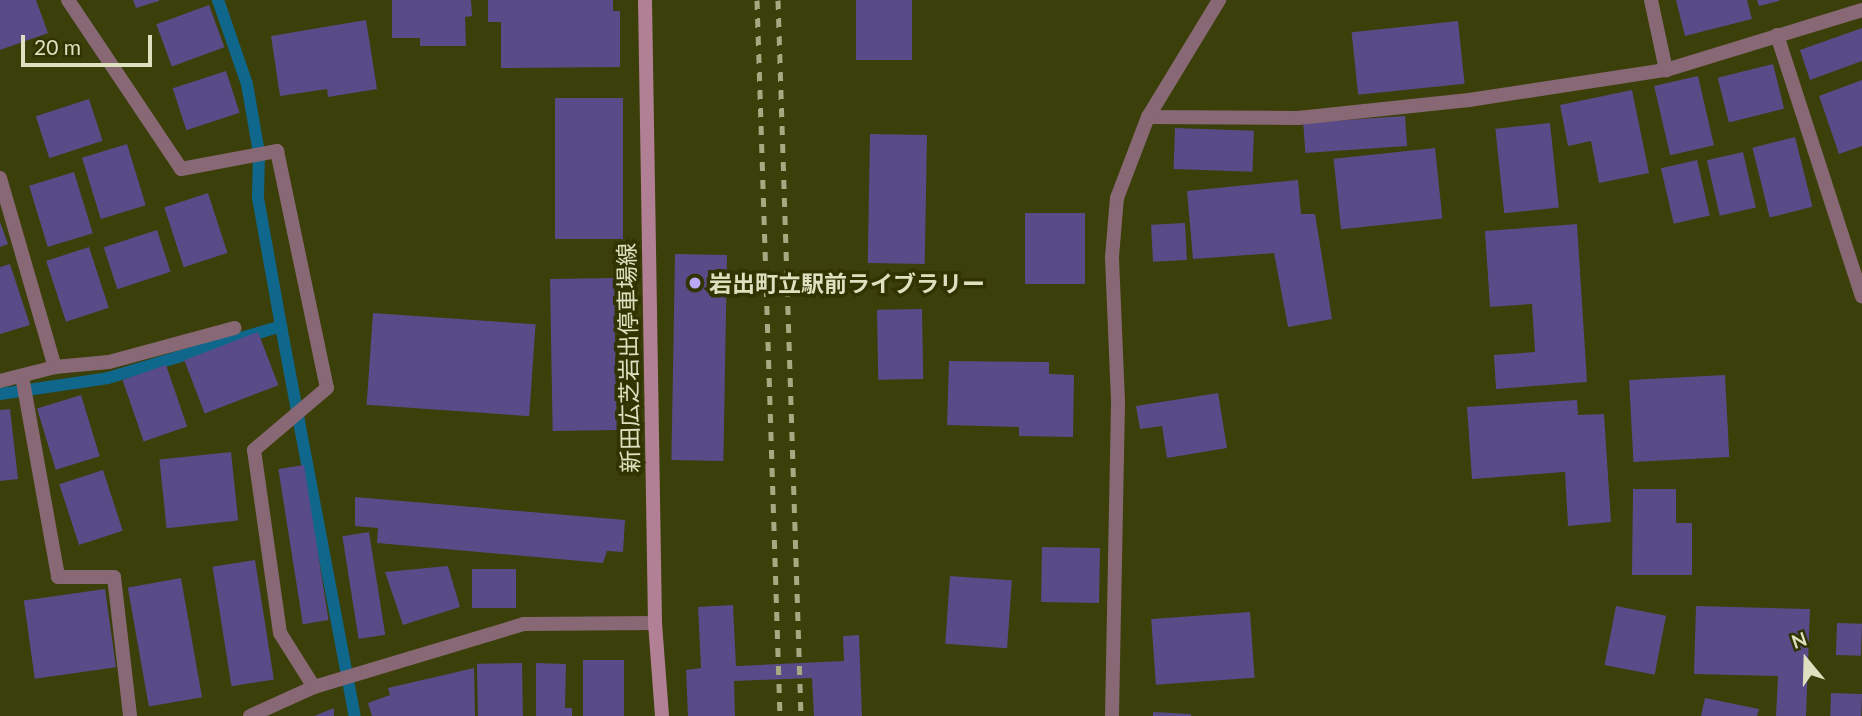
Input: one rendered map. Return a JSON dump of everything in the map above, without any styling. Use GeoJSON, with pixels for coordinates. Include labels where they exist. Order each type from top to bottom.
{"type":"FeatureCollection","features":[{"type":"Feature","properties":{"kind":"main road","name":"新田広芝岩出停車場線"},"geometry":{"type":"LineString","coordinates":[[645,0],[655,622],[662,716]]}},
{"type":"Feature","properties":{"kind":"street"},"geometry":{"type":"LineString","coordinates":[[68,0],[181,169],[277,151],[327,388],[254,450],[280,633],[314,687]]}},
{"type":"Feature","properties":{"kind":"street"},"geometry":{"type":"LineString","coordinates":[[1112,716],[1118,401],[1111,257],[1117,198],[1148,117],[1219,0]]}},
{"type":"Feature","properties":{"kind":"street"},"geometry":{"type":"LineString","coordinates":[[1650,0],[1666,70]]}},
{"type":"Feature","properties":{"kind":"street"},"geometry":{"type":"LineString","coordinates":[[1148,117],[1298,118],[1469,100],[1666,70],[1855,7]]}},
{"type":"Feature","properties":{"kind":"street"},"geometry":{"type":"LineString","coordinates":[[1777,35],[1862,297]]}},
{"type":"Feature","properties":{"kind":"street"},"geometry":{"type":"LineString","coordinates":[[0,178],[55,367]]}},
{"type":"Feature","properties":{"kind":"street"},"geometry":{"type":"LineString","coordinates":[[0,381],[55,367],[109,362],[234,328]]}},
{"type":"Feature","properties":{"kind":"street"},"geometry":{"type":"LineString","coordinates":[[22,376],[58,577],[114,577],[130,716]]}},
{"type":"Feature","properties":{"kind":"street"},"geometry":{"type":"LineString","coordinates":[[250,716],[314,687],[524,625],[655,622]]}},
{"type":"Feature","properties":{"kind":"building"},"geometry":{"type":"Polygon","coordinates":[[[0,0],[36,0],[48,33],[0,50],[0,0]]]}},
{"type":"Feature","properties":{"kind":"building"},"geometry":{"type":"Polygon","coordinates":[[[133,0],[159,0],[159,1],[136,8],[133,0]]]}},
{"type":"Feature","properties":{"kind":"building"},"geometry":{"type":"Polygon","coordinates":[[[392,0],[471,0],[472,16],[465,17],[466,46],[420,46],[420,38],[392,38],[392,0]]]}},
{"type":"Feature","properties":{"kind":"building"},"geometry":{"type":"Polygon","coordinates":[[[488,0],[613,0],[613,11],[620,11],[620,67],[501,68],[501,22],[488,22],[488,0]]]}},
{"type":"Feature","properties":{"kind":"building"},"geometry":{"type":"Polygon","coordinates":[[[856,0],[912,0],[912,60],[856,60],[856,0]]]}},
{"type":"Feature","properties":{"kind":"building"},"geometry":{"type":"Polygon","coordinates":[[[1676,0],[1747,0],[1752,19],[1685,36],[1676,0]]]}},
{"type":"Feature","properties":{"kind":"building"},"geometry":{"type":"Polygon","coordinates":[[[1757,0],[1779,0],[1779,1],[1759,6],[1757,0]]]}},
{"type":"Feature","properties":{"kind":"building"},"geometry":{"type":"Polygon","coordinates":[[[209,5],[224,47],[172,66],[156,24],[209,5]]]}},
{"type":"Feature","properties":{"kind":"building"},"geometry":{"type":"Polygon","coordinates":[[[366,20],[377,89],[328,97],[327,89],[280,96],[271,36],[366,20]]]}},
{"type":"Feature","properties":{"kind":"building"},"geometry":{"type":"Polygon","coordinates":[[[1458,21],[1465,84],[1358,95],[1352,32],[1458,21]]]}},
{"type":"Feature","properties":{"kind":"building"},"geometry":{"type":"Polygon","coordinates":[[[1862,28],[1862,61],[1810,80],[1800,50],[1862,28]]]}},
{"type":"Feature","properties":{"kind":"building"},"geometry":{"type":"Polygon","coordinates":[[[1773,64],[1784,109],[1729,122],[1718,78],[1773,64]]]}},
{"type":"Feature","properties":{"kind":"building"},"geometry":{"type":"Polygon","coordinates":[[[226,71],[240,113],[186,130],[173,88],[226,71]]]}},
{"type":"Feature","properties":{"kind":"building"},"geometry":{"type":"Polygon","coordinates":[[[1698,76],[1714,145],[1670,155],[1654,86],[1698,76]]]}},
{"type":"Feature","properties":{"kind":"building"},"geometry":{"type":"Polygon","coordinates":[[[1862,80],[1862,146],[1839,154],[1819,96],[1862,80]]]}},
{"type":"Feature","properties":{"kind":"building"},"geometry":{"type":"Polygon","coordinates":[[[1632,90],[1649,173],[1599,183],[1591,141],[1568,146],[1560,105],[1632,90]]]}},
{"type":"Feature","properties":{"kind":"building"},"geometry":{"type":"Polygon","coordinates":[[[555,98],[623,98],[623,239],[555,239],[555,98]]]}},
{"type":"Feature","properties":{"kind":"building"},"geometry":{"type":"Polygon","coordinates":[[[89,99],[103,141],[49,158],[36,116],[89,99]]]}},
{"type":"Feature","properties":{"kind":"building"},"geometry":{"type":"Polygon","coordinates":[[[1405,116],[1407,146],[1305,153],[1303,123],[1405,116]]]}},
{"type":"Feature","properties":{"kind":"building"},"geometry":{"type":"Polygon","coordinates":[[[1550,123],[1559,208],[1504,213],[1495,129],[1550,123]]]}},
{"type":"Feature","properties":{"kind":"building"},"geometry":{"type":"Polygon","coordinates":[[[1175,128],[1254,131],[1253,172],[1174,169],[1175,128]]]}},
{"type":"Feature","properties":{"kind":"building"},"geometry":{"type":"Polygon","coordinates":[[[870,134],[927,135],[925,264],[868,263],[870,134]]]}},
{"type":"Feature","properties":{"kind":"building"},"geometry":{"type":"Polygon","coordinates":[[[1795,137],[1812,207],[1770,218],[1752,148],[1795,137]]]}},
{"type":"Feature","properties":{"kind":"building"},"geometry":{"type":"Polygon","coordinates":[[[127,144],[146,205],[101,219],[82,158],[127,144]]]}},
{"type":"Feature","properties":{"kind":"building"},"geometry":{"type":"Polygon","coordinates":[[[1435,148],[1442,219],[1341,229],[1334,159],[1435,148]]]}},
{"type":"Feature","properties":{"kind":"building"},"geometry":{"type":"Polygon","coordinates":[[[1743,152],[1756,208],[1720,216],[1707,160],[1743,152]]]}},
{"type":"Feature","properties":{"kind":"building"},"geometry":{"type":"Polygon","coordinates":[[[1697,160],[1710,216],[1674,224],[1661,168],[1697,160]]]}},
{"type":"Feature","properties":{"kind":"building"},"geometry":{"type":"Polygon","coordinates":[[[74,172],[93,233],[48,247],[29,186],[74,172]]]}},
{"type":"Feature","properties":{"kind":"building"},"geometry":{"type":"Polygon","coordinates":[[[1298,180],[1301,214],[1315,214],[1332,319],[1288,327],[1274,253],[1193,259],[1187,191],[1298,180]]]}},
{"type":"Feature","properties":{"kind":"building"},"geometry":{"type":"Polygon","coordinates":[[[208,193],[227,253],[184,267],[164,207],[208,193]]]}},
{"type":"Feature","properties":{"kind":"building"},"geometry":{"type":"Polygon","coordinates":[[[1025,213],[1085,213],[1085,284],[1025,284],[1025,213]]]}},
{"type":"Feature","properties":{"kind":"building"},"geometry":{"type":"Polygon","coordinates":[[[0,222],[8,244],[0,247],[0,222]]]}},
{"type":"Feature","properties":{"kind":"building"},"geometry":{"type":"Polygon","coordinates":[[[1185,223],[1187,260],[1153,262],[1151,225],[1185,223]]]}},
{"type":"Feature","properties":{"kind":"building"},"geometry":{"type":"Polygon","coordinates":[[[1577,224],[1587,382],[1496,389],[1494,355],[1535,352],[1532,304],[1490,307],[1485,231],[1577,224]]]}},
{"type":"Feature","properties":{"kind":"building"},"geometry":{"type":"Polygon","coordinates":[[[157,230],[171,272],[117,289],[104,247],[157,230]]]}},
{"type":"Feature","properties":{"kind":"building"},"geometry":{"type":"Polygon","coordinates":[[[89,247],[109,308],[66,322],[46,261],[89,247]]]}},
{"type":"Feature","properties":{"kind":"building"},"geometry":{"type":"Polygon","coordinates":[[[675,254],[727,255],[723,461],[671,460],[675,254]]]}},
{"type":"Feature","properties":{"kind":"building"},"geometry":{"type":"Polygon","coordinates":[[[10,264],[30,325],[0,334],[0,267],[10,264]]]}},
{"type":"Feature","properties":{"kind":"building"},"geometry":{"type":"Polygon","coordinates":[[[614,278],[617,430],[553,431],[550,279],[614,278]]]}},
{"type":"Feature","properties":{"kind":"building"},"geometry":{"type":"Polygon","coordinates":[[[922,309],[923,379],[878,380],[877,310],[922,309]]]}},
{"type":"Feature","properties":{"kind":"building"},"geometry":{"type":"Polygon","coordinates":[[[373,313],[536,324],[529,416],[367,405],[373,313]]]}},
{"type":"Feature","properties":{"kind":"building"},"geometry":{"type":"Polygon","coordinates":[[[258,332],[278,385],[205,414],[184,360],[258,332]]]}},
{"type":"Feature","properties":{"kind":"building"},"geometry":{"type":"Polygon","coordinates":[[[949,361],[1049,362],[1049,374],[1074,375],[1073,437],[1019,436],[1019,427],[947,425],[949,361]]]}},
{"type":"Feature","properties":{"kind":"building"},"geometry":{"type":"Polygon","coordinates":[[[166,365],[187,426],[144,441],[123,380],[166,365]]]}},
{"type":"Feature","properties":{"kind":"building"},"geometry":{"type":"Polygon","coordinates":[[[1725,375],[1729,457],[1633,462],[1629,380],[1725,375]]]}},
{"type":"Feature","properties":{"kind":"building"},"geometry":{"type":"Polygon","coordinates":[[[1218,393],[1227,448],[1167,458],[1162,426],[1140,429],[1136,406],[1218,393]]]}},
{"type":"Feature","properties":{"kind":"building"},"geometry":{"type":"Polygon","coordinates":[[[81,395],[100,456],[56,470],[37,408],[81,395]]]}},
{"type":"Feature","properties":{"kind":"building"},"geometry":{"type":"Polygon","coordinates":[[[1577,400],[1578,415],[1604,414],[1611,522],[1568,526],[1565,472],[1472,479],[1467,407],[1577,400]]]}},
{"type":"Feature","properties":{"kind":"building"},"geometry":{"type":"Polygon","coordinates":[[[10,409],[18,479],[0,481],[0,410],[10,409]]]}},
{"type":"Feature","properties":{"kind":"building"},"geometry":{"type":"Polygon","coordinates":[[[231,452],[238,521],[167,528],[159,460],[231,452]]]}},
{"type":"Feature","properties":{"kind":"building"},"geometry":{"type":"Polygon","coordinates":[[[304,465],[329,620],[303,624],[278,469],[304,465]]]}},
{"type":"Feature","properties":{"kind":"building"},"geometry":{"type":"Polygon","coordinates":[[[103,470],[123,531],[79,545],[59,484],[103,470]]]}},
{"type":"Feature","properties":{"kind":"building"},"geometry":{"type":"Polygon","coordinates":[[[1633,489],[1676,489],[1676,523],[1692,523],[1692,575],[1632,575],[1633,489]]]}},
{"type":"Feature","properties":{"kind":"building"},"geometry":{"type":"Polygon","coordinates":[[[355,497],[625,520],[623,552],[607,551],[603,563],[377,543],[378,528],[355,526],[355,497]]]}},
{"type":"Feature","properties":{"kind":"building"},"geometry":{"type":"Polygon","coordinates":[[[369,532],[385,635],[359,639],[342,536],[369,532]]]}},
{"type":"Feature","properties":{"kind":"building"},"geometry":{"type":"Polygon","coordinates":[[[1042,547],[1100,548],[1099,603],[1041,602],[1042,547]]]}},
{"type":"Feature","properties":{"kind":"building"},"geometry":{"type":"Polygon","coordinates":[[[255,560],[274,680],[231,686],[213,567],[255,560]]]}},
{"type":"Feature","properties":{"kind":"building"},"geometry":{"type":"Polygon","coordinates":[[[448,566],[460,607],[403,625],[385,572],[448,566]]]}},
{"type":"Feature","properties":{"kind":"building"},"geometry":{"type":"Polygon","coordinates":[[[472,569],[516,569],[516,608],[472,608],[472,569]]]}},
{"type":"Feature","properties":{"kind":"building"},"geometry":{"type":"Polygon","coordinates":[[[950,576],[1012,580],[1007,648],[945,644],[950,576]]]}},
{"type":"Feature","properties":{"kind":"building"},"geometry":{"type":"Polygon","coordinates":[[[181,578],[202,697],[149,707],[128,587],[181,578]]]}},
{"type":"Feature","properties":{"kind":"building"},"geometry":{"type":"Polygon","coordinates":[[[105,589],[116,667],[35,679],[24,600],[105,589]]]}},
{"type":"Feature","properties":{"kind":"building"},"geometry":{"type":"Polygon","coordinates":[[[733,605],[736,666],[844,661],[843,636],[859,635],[862,716],[814,716],[812,678],[734,681],[735,716],[688,716],[686,670],[701,668],[698,607],[733,605]]]}},
{"type":"Feature","properties":{"kind":"building"},"geometry":{"type":"Polygon","coordinates":[[[1616,606],[1666,616],[1655,675],[1605,665],[1616,606]]]}},
{"type":"Feature","properties":{"kind":"building"},"geometry":{"type":"Polygon","coordinates":[[[1696,606],[1810,609],[1806,716],[1776,716],[1778,676],[1694,674],[1696,606]]]}},
{"type":"Feature","properties":{"kind":"building"},"geometry":{"type":"Polygon","coordinates":[[[1250,612],[1255,678],[1156,685],[1151,619],[1250,612]]]}},
{"type":"Feature","properties":{"kind":"building"},"geometry":{"type":"Polygon","coordinates":[[[1837,623],[1862,624],[1861,656],[1836,655],[1837,623]]]}},
{"type":"Feature","properties":{"kind":"building"},"geometry":{"type":"Polygon","coordinates":[[[583,660],[624,660],[624,716],[583,716],[583,660]]]}},
{"type":"Feature","properties":{"kind":"building"},"geometry":{"type":"Polygon","coordinates":[[[522,663],[523,716],[478,716],[477,664],[522,663]]]}},
{"type":"Feature","properties":{"kind":"building"},"geometry":{"type":"Polygon","coordinates":[[[536,663],[566,664],[565,708],[572,708],[572,716],[536,716],[536,663]]]}},
{"type":"Feature","properties":{"kind":"building"},"geometry":{"type":"Polygon","coordinates":[[[474,668],[475,716],[372,716],[368,703],[390,695],[388,688],[474,668]]]}},
{"type":"Feature","properties":{"kind":"building"},"geometry":{"type":"Polygon","coordinates":[[[1831,693],[1862,694],[1861,716],[1830,716],[1831,693]]]}},
{"type":"Feature","properties":{"kind":"building"},"geometry":{"type":"Polygon","coordinates":[[[1705,698],[1759,709],[1757,716],[1701,716],[1705,698]]]}},
{"type":"Feature","properties":{"kind":"building"},"geometry":{"type":"Polygon","coordinates":[[[334,708],[334,716],[314,716],[334,708]]]}},
{"type":"Feature","properties":{"kind":"building"},"geometry":{"type":"Polygon","coordinates":[[[1153,712],[1191,714],[1191,716],[1153,716],[1153,712]]]}},
{"type":"Feature","properties":{"kind":"waterway"},"geometry":{"type":"LineString","coordinates":[[218,0],[247,84],[259,153],[258,198],[281,326]]}},
{"type":"Feature","properties":{"kind":"waterway"},"geometry":{"type":"LineString","coordinates":[[0,394],[108,378],[281,326],[355,716]]}},
{"type":"Feature","properties":{"kind":"railway"},"geometry":{"type":"LineString","coordinates":[[757,0],[780,716]]}},
{"type":"Feature","properties":{"kind":"railway"},"geometry":{"type":"LineString","coordinates":[[778,0],[801,716]]}},
{"type":"Feature","properties":{"kind":"place","name":"岩出町立駅前ライブラリー"},"geometry":{"type":"Point","coordinates":[695,283]}}]}
